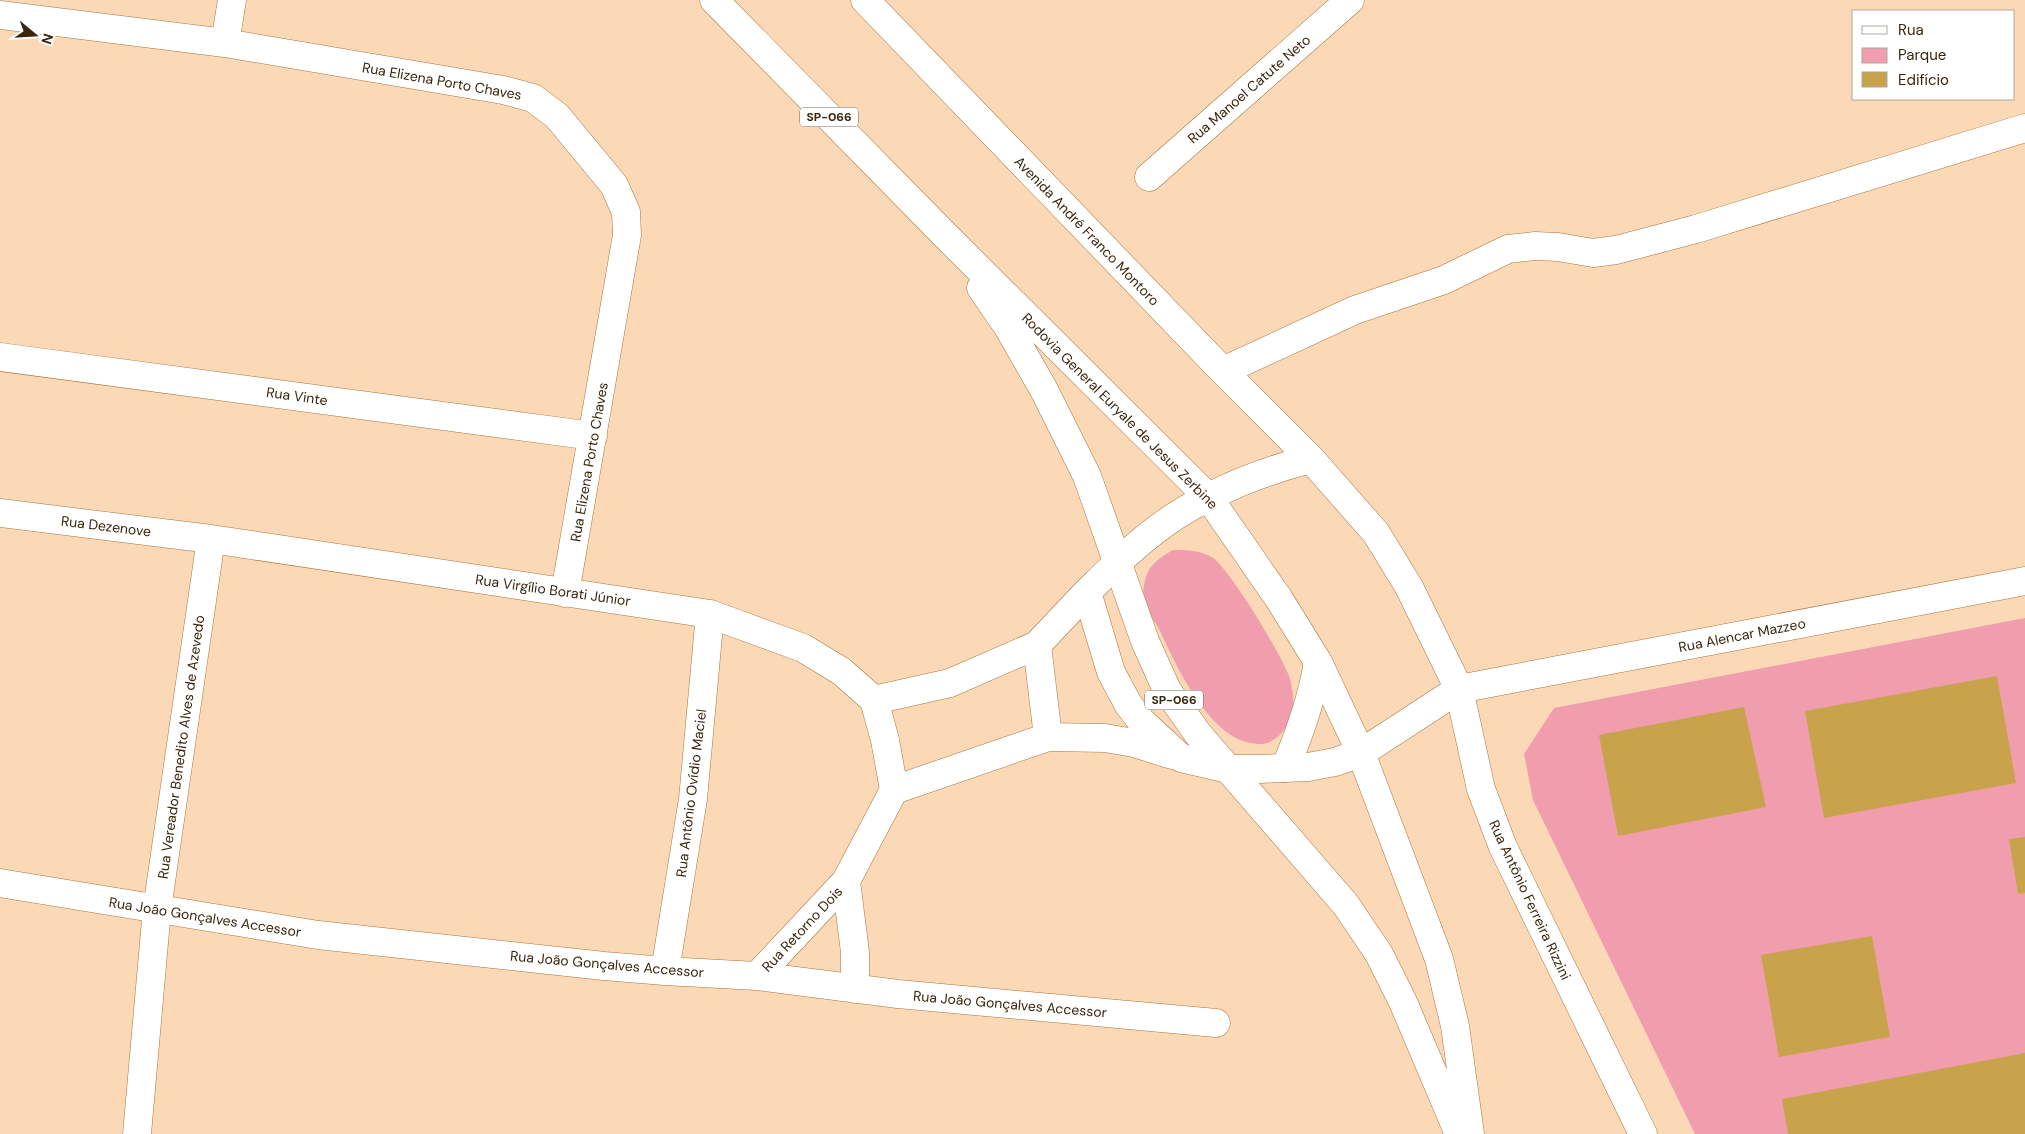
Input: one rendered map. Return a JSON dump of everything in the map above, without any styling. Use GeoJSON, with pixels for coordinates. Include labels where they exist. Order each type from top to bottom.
{"type":"FeatureCollection","features":[{"type":"Feature","properties":{"kind":"street"},"geometry":{"type":"LineString","coordinates":[[225,43],[232,0]]}},
{"type":"Feature","properties":{"kind":"street","name":"Rodovia General Euryale de Jesus Zerbine"},"geometry":{"type":"LineString","coordinates":[[714,0],[944,234],[1209,498],[1279,599],[1318,662],[1361,752],[1439,959],[1455,1026],[1470,1134]]}},
{"type":"Feature","properties":{"kind":"street","name":"Avenida André Franco Montoro"},"geometry":{"type":"LineString","coordinates":[[865,0],[1223,371],[1311,459]]}},
{"type":"Feature","properties":{"kind":"street","name":"Rua Manoel Catute Neto"},"geometry":{"type":"LineString","coordinates":[[1149,178],[1350,0]]}},
{"type":"Feature","properties":{"kind":"street","name":"Rua Elizena Porto Chaves"},"geometry":{"type":"LineString","coordinates":[[0,15],[225,43],[502,90],[533,98],[557,116],[614,185],[626,212],[627,235],[565,593]]}},
{"type":"Feature","properties":{"kind":"street"},"geometry":{"type":"LineString","coordinates":[[1223,371],[1355,310],[1444,280],[1508,249],[1535,246],[1558,247],[1593,253],[1616,250],[1696,229],[2025,128]]}},
{"type":"Feature","properties":{"kind":"street","name":"Rodovia General Euryale de Jesus Zerbine"},"geometry":{"type":"LineString","coordinates":[[944,234],[1008,327],[1044,390],[1086,476],[1145,641],[1167,690],[1198,734],[1346,905],[1379,954],[1403,1002],[1459,1134]]}},
{"type":"Feature","properties":{"kind":"street","name":"Rua Vinte"},"geometry":{"type":"LineString","coordinates":[[0,357],[593,436]]}},
{"type":"Feature","properties":{"kind":"street"},"geometry":{"type":"LineString","coordinates":[[1311,459],[1275,468],[1177,515],[1118,562],[1087,592],[1038,645],[950,683],[874,700],[885,740],[894,790],[1048,737],[1105,738],[1134,743],[1181,758],[1229,770],[1308,767],[1335,762],[1361,752],[1459,689]]}},
{"type":"Feature","properties":{"kind":"street","name":"Rua Antônio Ferreira Rizzini"},"geometry":{"type":"LineString","coordinates":[[1311,459],[1376,533],[1409,587],[1459,689],[1481,789],[1503,847],[1643,1134]]}},
{"type":"Feature","properties":{"kind":"street","name":"Rua Dezenove"},"geometry":{"type":"LineString","coordinates":[[0,513],[211,539]]}},
{"type":"Feature","properties":{"kind":"street","name":"Rua Virgílio Borati Júnior"},"geometry":{"type":"LineString","coordinates":[[211,539],[565,593],[627,600],[710,614],[803,648],[841,671],[874,700]]}},
{"type":"Feature","properties":{"kind":"street","name":"Rua Vereador Benedito Alves de Azevedo"},"geometry":{"type":"LineString","coordinates":[[137,1134],[157,910],[211,539]]}},
{"type":"Feature","properties":{"kind":"street","name":"Rua Alencar Mazzeo"},"geometry":{"type":"LineString","coordinates":[[1459,689],[2025,582]]}},
{"type":"Feature","properties":{"kind":"street"},"geometry":{"type":"LineString","coordinates":[[1087,592],[1111,672],[1128,704],[1141,721],[1181,758]]}},
{"type":"Feature","properties":{"kind":"street","name":"Rua Antônio Ovídio Maciel"},"geometry":{"type":"LineString","coordinates":[[665,971],[693,799],[710,614]]}},
{"type":"Feature","properties":{"kind":"street"},"geometry":{"type":"LineString","coordinates":[[1038,645],[1048,737]]}},
{"type":"Feature","properties":{"kind":"street"},"geometry":{"type":"LineString","coordinates":[[1285,768],[1304,721],[1313,691],[1318,662]]}},
{"type":"Feature","properties":{"kind":"street","name":"Rua Retorno Dois"},"geometry":{"type":"LineString","coordinates":[[757,976],[846,881],[894,790]]}},
{"type":"Feature","properties":{"kind":"street","name":"Rua Retorno Dois"},"geometry":{"type":"LineString","coordinates":[[846,881],[855,952],[855,989]]}},
{"type":"Feature","properties":{"kind":"street","name":"Rua João Gonçalves Accessor"},"geometry":{"type":"LineString","coordinates":[[0,883],[318,935],[665,971],[757,976],[855,989],[1216,1024]]}},
{"type":"Feature","properties":{"kind":"green space"},"geometry":{"type":"Polygon","coordinates":[[[1173,550],[1204,553],[1213,558],[1232,579],[1278,653],[1290,679],[1293,706],[1286,727],[1280,735],[1270,742],[1263,744],[1251,743],[1235,738],[1221,727],[1195,697],[1174,661],[1143,599],[1144,586],[1151,567],[1160,558],[1173,550]]]}},
{"type":"Feature","properties":{"kind":"green space"},"geometry":{"type":"Polygon","coordinates":[[[2025,618],[2025,1134],[1695,1134],[1533,800],[1524,754],[1554,708],[2025,618]]]}},
{"type":"Feature","properties":{"kind":"building"},"geometry":{"type":"Polygon","coordinates":[[[1997,676],[2016,783],[1824,818],[1805,711],[1997,676]]]}},
{"type":"Feature","properties":{"kind":"building"},"geometry":{"type":"Polygon","coordinates":[[[1744,707],[1766,807],[1618,836],[1599,735],[1744,707]]]}},
{"type":"Feature","properties":{"kind":"building"},"geometry":{"type":"Polygon","coordinates":[[[2025,837],[2025,893],[2018,894],[2009,839],[2025,837]]]}},
{"type":"Feature","properties":{"kind":"building"},"geometry":{"type":"Polygon","coordinates":[[[1872,936],[1890,1037],[1779,1057],[1761,955],[1872,936]]]}},
{"type":"Feature","properties":{"kind":"building"},"geometry":{"type":"Polygon","coordinates":[[[2025,1053],[2025,1134],[1788,1134],[1782,1099],[2025,1053]]]}}]}
